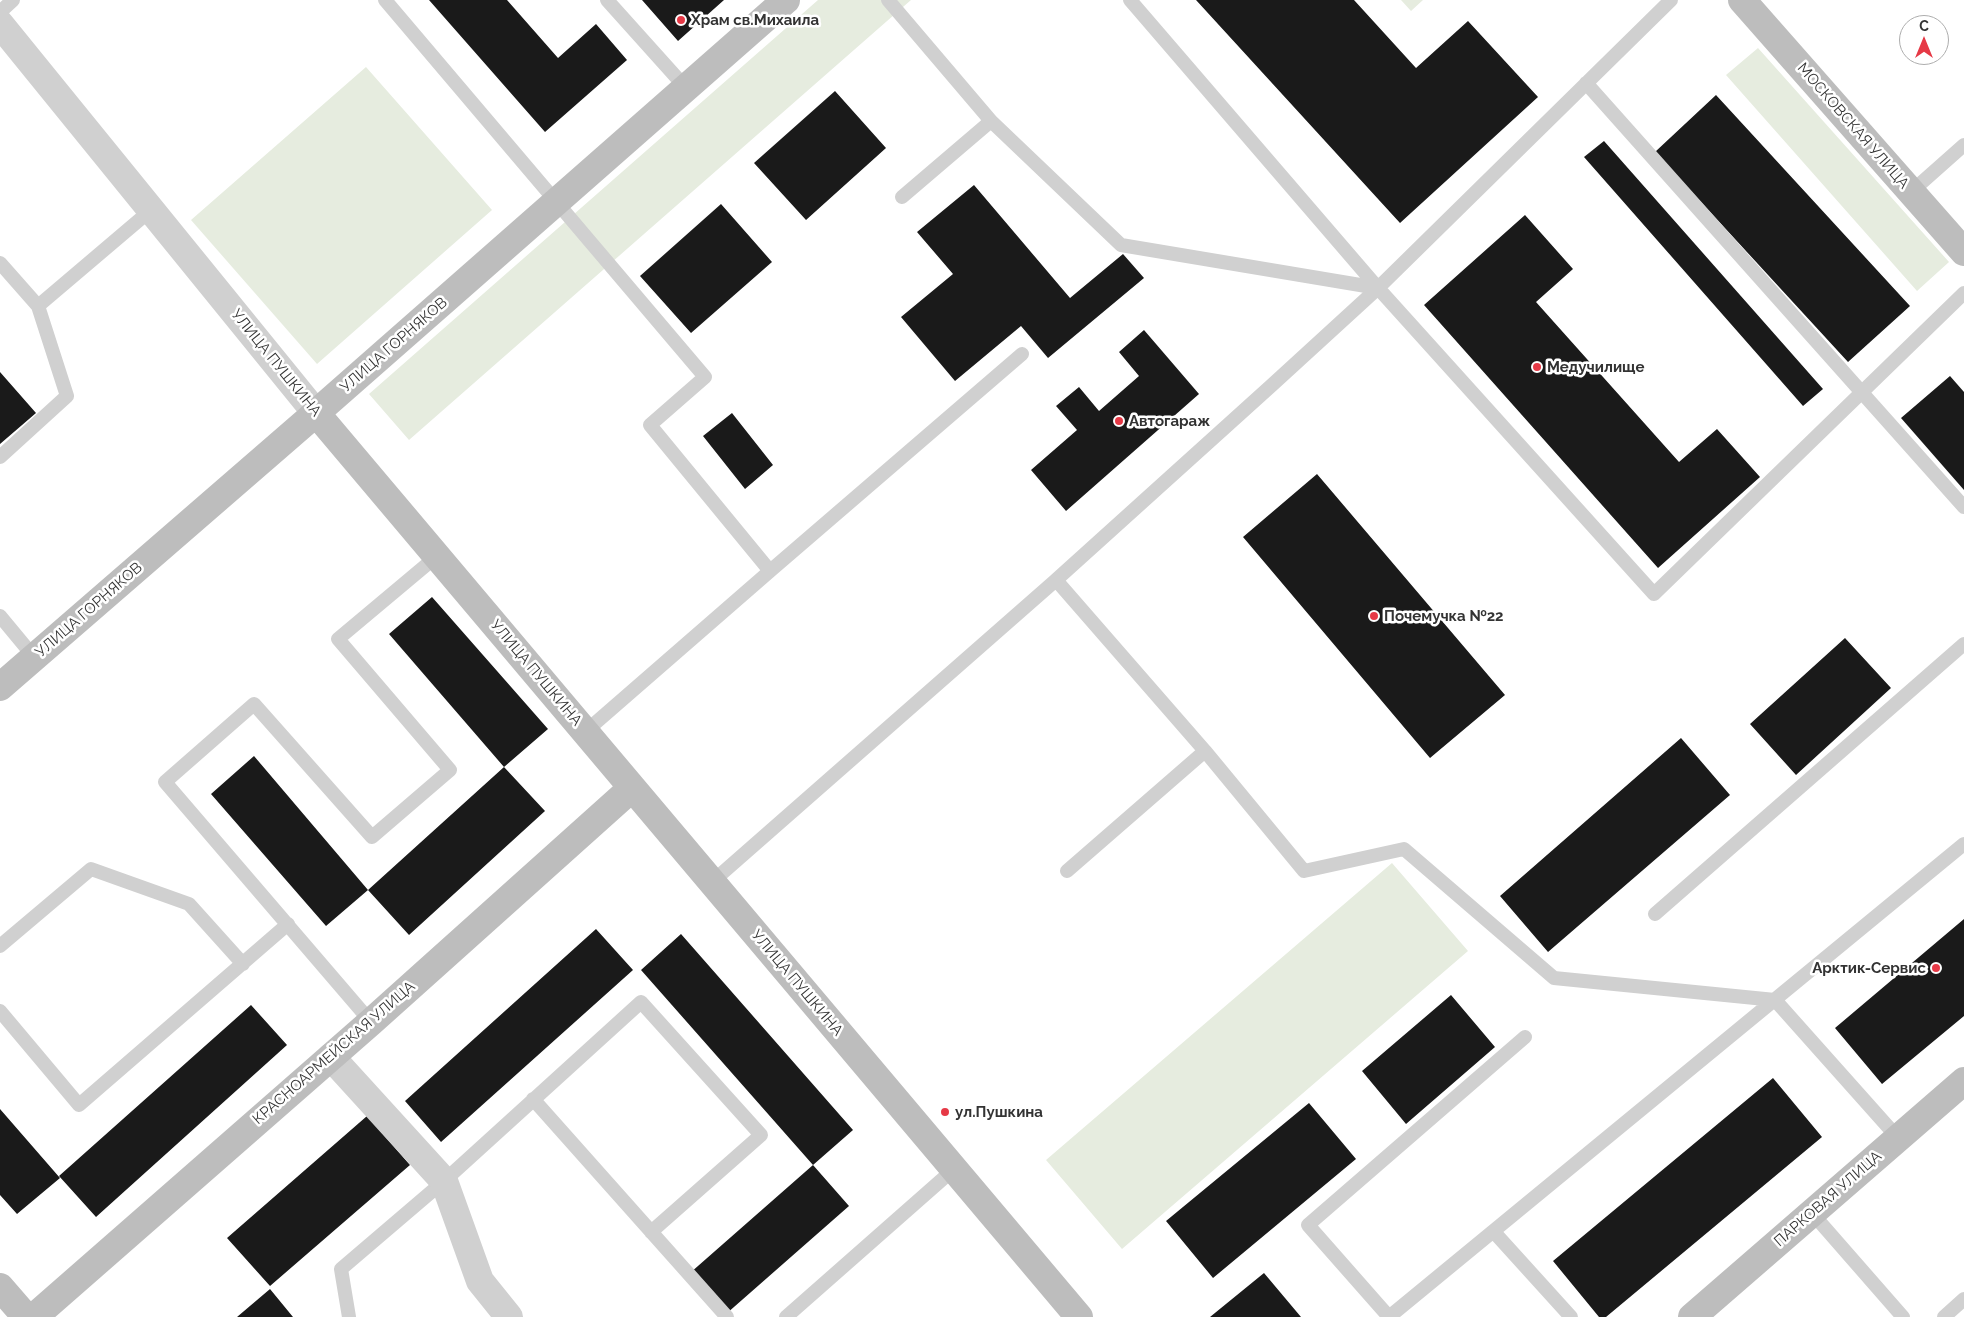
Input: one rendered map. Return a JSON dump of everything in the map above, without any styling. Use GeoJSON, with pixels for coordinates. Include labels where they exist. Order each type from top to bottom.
{"type":"FeatureCollection","features":[{"type":"Feature","properties":{"kind":"street","name":"УЛИЦА ГОРНЯКОВ"},"geometry":{"type":"LineString","coordinates":[[0,687],[316,413],[786,0]]}},
{"type":"Feature","properties":{"kind":"street","name":"МОСКОВСКАЯ УЛИЦА"},"geometry":{"type":"LineString","coordinates":[[1742,0],[1964,252]]}},
{"type":"Feature","properties":{"kind":"street","name":"УЛИЦА ПУШКИНА"},"geometry":{"type":"LineString","coordinates":[[0,24],[316,413],[1079,1317]]}},
{"type":"Feature","properties":{"kind":"street","name":"КРАСНОАРМЕЙСКАЯ УЛИЦА"},"geometry":{"type":"LineString","coordinates":[[34,1317],[371,1022],[632,788]]}},
{"type":"Feature","properties":{"kind":"street"},"geometry":{"type":"LineString","coordinates":[[331,1057],[444,1181],[480,1281],[509,1317]]}},
{"type":"Feature","properties":{"kind":"street","name":"ПАРКОВАЯ УЛИЦА"},"geometry":{"type":"LineString","coordinates":[[1692,1317],[1964,1081]]}},
{"type":"Feature","properties":{"kind":"street"},"geometry":{"type":"LineString","coordinates":[[0,1286],[26,1317]]}},
{"type":"Feature","properties":{"kind":"lane"},"geometry":{"type":"LineString","coordinates":[[0,12],[14,0]]}},
{"type":"Feature","properties":{"kind":"lane"},"geometry":{"type":"LineString","coordinates":[[385,0],[705,378],[650,425],[770,571]]}},
{"type":"Feature","properties":{"kind":"lane"},"geometry":{"type":"LineString","coordinates":[[607,0],[686,88]]}},
{"type":"Feature","properties":{"kind":"lane"},"geometry":{"type":"LineString","coordinates":[[888,0],[991,121],[1121,246],[1378,288]]}},
{"type":"Feature","properties":{"kind":"lane"},"geometry":{"type":"LineString","coordinates":[[1130,0],[1378,288],[1654,594],[1964,293]]}},
{"type":"Feature","properties":{"kind":"lane"},"geometry":{"type":"LineString","coordinates":[[712,882],[1056,580],[1378,288],[1672,0]]}},
{"type":"Feature","properties":{"kind":"lane"},"geometry":{"type":"LineString","coordinates":[[1586,83],[1964,507]]}},
{"type":"Feature","properties":{"kind":"lane"},"geometry":{"type":"LineString","coordinates":[[902,197],[991,121]]}},
{"type":"Feature","properties":{"kind":"lane"},"geometry":{"type":"LineString","coordinates":[[1911,192],[1964,145]]}},
{"type":"Feature","properties":{"kind":"lane"},"geometry":{"type":"LineString","coordinates":[[38,306],[151,210]]}},
{"type":"Feature","properties":{"kind":"lane"},"geometry":{"type":"LineString","coordinates":[[0,263],[38,306],[67,396],[0,457]]}},
{"type":"Feature","properties":{"kind":"lane"},"geometry":{"type":"LineString","coordinates":[[585,732],[1022,354]]}},
{"type":"Feature","properties":{"kind":"lane"},"geometry":{"type":"LineString","coordinates":[[371,1022],[165,782],[254,704],[372,837],[450,770],[338,639],[437,556]]}},
{"type":"Feature","properties":{"kind":"lane"},"geometry":{"type":"LineString","coordinates":[[1056,580],[1205,751],[1304,871],[1404,850],[1554,978],[1775,1000],[1898,1138]]}},
{"type":"Feature","properties":{"kind":"lane"},"geometry":{"type":"LineString","coordinates":[[0,616],[34,658]]}},
{"type":"Feature","properties":{"kind":"lane"},"geometry":{"type":"LineString","coordinates":[[1655,914],[1964,644]]}},
{"type":"Feature","properties":{"kind":"lane"},"geometry":{"type":"LineString","coordinates":[[1067,871],[1205,751]]}},
{"type":"Feature","properties":{"kind":"lane"},"geometry":{"type":"LineString","coordinates":[[1525,1037],[1308,1225],[1388,1317],[1494,1232],[1964,844]]}},
{"type":"Feature","properties":{"kind":"lane"},"geometry":{"type":"LineString","coordinates":[[0,946],[91,869],[189,904],[243,964]]}},
{"type":"Feature","properties":{"kind":"lane"},"geometry":{"type":"LineString","coordinates":[[0,1011],[79,1105],[288,924]]}},
{"type":"Feature","properties":{"kind":"lane"},"geometry":{"type":"LineString","coordinates":[[349,1317],[341,1269],[444,1181],[641,1002],[761,1135],[651,1232]]}},
{"type":"Feature","properties":{"kind":"lane"},"geometry":{"type":"LineString","coordinates":[[533,1099],[727,1317]]}},
{"type":"Feature","properties":{"kind":"lane"},"geometry":{"type":"LineString","coordinates":[[786,1317],[954,1169]]}},
{"type":"Feature","properties":{"kind":"lane"},"geometry":{"type":"LineString","coordinates":[[1812,1213],[1903,1317]]}},
{"type":"Feature","properties":{"kind":"lane"},"geometry":{"type":"LineString","coordinates":[[1494,1232],[1571,1317]]}},
{"type":"Feature","properties":{"kind":"lane"},"geometry":{"type":"LineString","coordinates":[[1944,1317],[1964,1300]]}},
{"type":"Feature","properties":{"kind":"shaded area"},"geometry":{"type":"Polygon","coordinates":[[[818,0],[911,0],[409,440],[369,394],[818,0]]]}},
{"type":"Feature","properties":{"kind":"shaded area"},"geometry":{"type":"Polygon","coordinates":[[[1401,0],[1423,0],[1411,11],[1401,0]]]}},
{"type":"Feature","properties":{"kind":"shaded area"},"geometry":{"type":"Polygon","coordinates":[[[1758,48],[1949,262],[1917,291],[1726,75],[1758,48]]]}},
{"type":"Feature","properties":{"kind":"shaded area"},"geometry":{"type":"Polygon","coordinates":[[[366,67],[492,210],[317,364],[191,220],[366,67]]]}},
{"type":"Feature","properties":{"kind":"shaded area"},"geometry":{"type":"Polygon","coordinates":[[[1392,863],[1468,951],[1122,1249],[1046,1160],[1392,863]]]}},
{"type":"Feature","properties":{"kind":"building"},"geometry":{"type":"Polygon","coordinates":[[[429,0],[507,0],[558,58],[596,24],[627,60],[545,132],[429,0]]]}},
{"type":"Feature","properties":{"kind":"building","name":"Храм св.Михаила"},"geometry":{"type":"Polygon","coordinates":[[[642,0],[724,0],[678,41],[642,0]]]}},
{"type":"Feature","properties":{"kind":"building"},"geometry":{"type":"Polygon","coordinates":[[[1196,0],[1354,0],[1416,68],[1468,21],[1538,97],[1400,223],[1196,0]]]}},
{"type":"Feature","properties":{"kind":"building"},"geometry":{"type":"Polygon","coordinates":[[[835,91],[886,148],[806,220],[754,163],[835,91]]]}},
{"type":"Feature","properties":{"kind":"building"},"geometry":{"type":"Polygon","coordinates":[[[1716,95],[1910,306],[1848,362],[1655,152],[1716,95]]]}},
{"type":"Feature","properties":{"kind":"building"},"geometry":{"type":"Polygon","coordinates":[[[1604,141],[1823,389],[1803,406],[1584,157],[1604,141]]]}},
{"type":"Feature","properties":{"kind":"building"},"geometry":{"type":"Polygon","coordinates":[[[974,185],[1070,298],[1123,254],[1144,278],[1048,358],[1021,326],[955,381],[901,317],[953,274],[917,232],[974,185]]]}},
{"type":"Feature","properties":{"kind":"building"},"geometry":{"type":"Polygon","coordinates":[[[721,204],[772,262],[691,333],[640,276],[721,204]]]}},
{"type":"Feature","properties":{"kind":"building","name":"Медучилище"},"geometry":{"type":"Polygon","coordinates":[[[1525,215],[1573,269],[1536,302],[1679,462],[1717,429],[1760,477],[1658,568],[1424,305],[1525,215]]]}},
{"type":"Feature","properties":{"kind":"building","name":"Автогараж"},"geometry":{"type":"Polygon","coordinates":[[[1144,330],[1199,394],[1066,511],[1031,470],[1077,430],[1056,406],[1079,387],[1099,411],[1139,376],[1119,352],[1144,330]]]}},
{"type":"Feature","properties":{"kind":"building"},"geometry":{"type":"Polygon","coordinates":[[[0,372],[36,413],[0,444],[0,372]]]}},
{"type":"Feature","properties":{"kind":"building"},"geometry":{"type":"Polygon","coordinates":[[[1950,376],[1964,392],[1964,490],[1901,418],[1950,376]]]}},
{"type":"Feature","properties":{"kind":"building"},"geometry":{"type":"Polygon","coordinates":[[[732,413],[773,465],[745,489],[703,436],[732,413]]]}},
{"type":"Feature","properties":{"kind":"building","name":"Почемучка №22"},"geometry":{"type":"Polygon","coordinates":[[[1317,474],[1505,695],[1430,758],[1243,537],[1317,474]]]}},
{"type":"Feature","properties":{"kind":"building"},"geometry":{"type":"Polygon","coordinates":[[[432,597],[548,729],[504,767],[389,634],[432,597]]]}},
{"type":"Feature","properties":{"kind":"building"},"geometry":{"type":"Polygon","coordinates":[[[1845,638],[1891,688],[1796,775],[1750,724],[1845,638]]]}},
{"type":"Feature","properties":{"kind":"building"},"geometry":{"type":"Polygon","coordinates":[[[1681,738],[1730,795],[1548,952],[1500,896],[1681,738]]]}},
{"type":"Feature","properties":{"kind":"building"},"geometry":{"type":"Polygon","coordinates":[[[254,756],[368,890],[326,926],[211,794],[254,756]]]}},
{"type":"Feature","properties":{"kind":"building"},"geometry":{"type":"Polygon","coordinates":[[[504,767],[545,811],[409,935],[368,890],[504,767]]]}},
{"type":"Feature","properties":{"kind":"building","name":"Арктик-Сервис"},"geometry":{"type":"Polygon","coordinates":[[[1964,919],[1964,1016],[1882,1084],[1835,1028],[1964,919]]]}},
{"type":"Feature","properties":{"kind":"building"},"geometry":{"type":"Polygon","coordinates":[[[596,929],[633,970],[441,1142],[405,1101],[596,929]]]}},
{"type":"Feature","properties":{"kind":"building"},"geometry":{"type":"Polygon","coordinates":[[[681,934],[853,1130],[813,1165],[641,970],[681,934]]]}},
{"type":"Feature","properties":{"kind":"building"},"geometry":{"type":"Polygon","coordinates":[[[1451,995],[1495,1047],[1406,1124],[1362,1071],[1451,995]]]}},
{"type":"Feature","properties":{"kind":"building"},"geometry":{"type":"Polygon","coordinates":[[[251,1005],[287,1045],[96,1217],[59,1176],[251,1005]]]}},
{"type":"Feature","properties":{"kind":"building"},"geometry":{"type":"Polygon","coordinates":[[[1773,1078],[1822,1137],[1606,1317],[1599,1317],[1553,1261],[1773,1078]]]}},
{"type":"Feature","properties":{"kind":"building"},"geometry":{"type":"Polygon","coordinates":[[[1309,1103],[1356,1159],[1213,1278],[1166,1221],[1309,1103]]]}},
{"type":"Feature","properties":{"kind":"building"},"geometry":{"type":"Polygon","coordinates":[[[0,1109],[60,1178],[17,1214],[0,1195],[0,1109]]]}},
{"type":"Feature","properties":{"kind":"building"},"geometry":{"type":"Polygon","coordinates":[[[367,1116],[410,1165],[270,1286],[227,1238],[367,1116]]]}},
{"type":"Feature","properties":{"kind":"building"},"geometry":{"type":"Polygon","coordinates":[[[813,1165],[849,1206],[726,1314],[690,1273],[813,1165]]]}},
{"type":"Feature","properties":{"kind":"building"},"geometry":{"type":"Polygon","coordinates":[[[1264,1273],[1301,1317],[1210,1317],[1264,1273]]]}},
{"type":"Feature","properties":{"kind":"building"},"geometry":{"type":"Polygon","coordinates":[[[270,1289],[293,1317],[237,1317],[270,1289]]]}},
{"type":"Feature","properties":{"kind":"place","name":"Храм св.Михаила"},"geometry":{"type":"Point","coordinates":[681,20]}},
{"type":"Feature","properties":{"kind":"place","name":"Медучилище"},"geometry":{"type":"Point","coordinates":[1537,367]}},
{"type":"Feature","properties":{"kind":"place","name":"Автогараж"},"geometry":{"type":"Point","coordinates":[1119,421]}},
{"type":"Feature","properties":{"kind":"place","name":"Почемучка №22"},"geometry":{"type":"Point","coordinates":[1374,616]}},
{"type":"Feature","properties":{"kind":"place","name":"Арктик-Сервис"},"geometry":{"type":"Point","coordinates":[1936,968]}},
{"type":"Feature","properties":{"kind":"place","name":"ул.Пушкина"},"geometry":{"type":"Point","coordinates":[945,1112]}}]}
